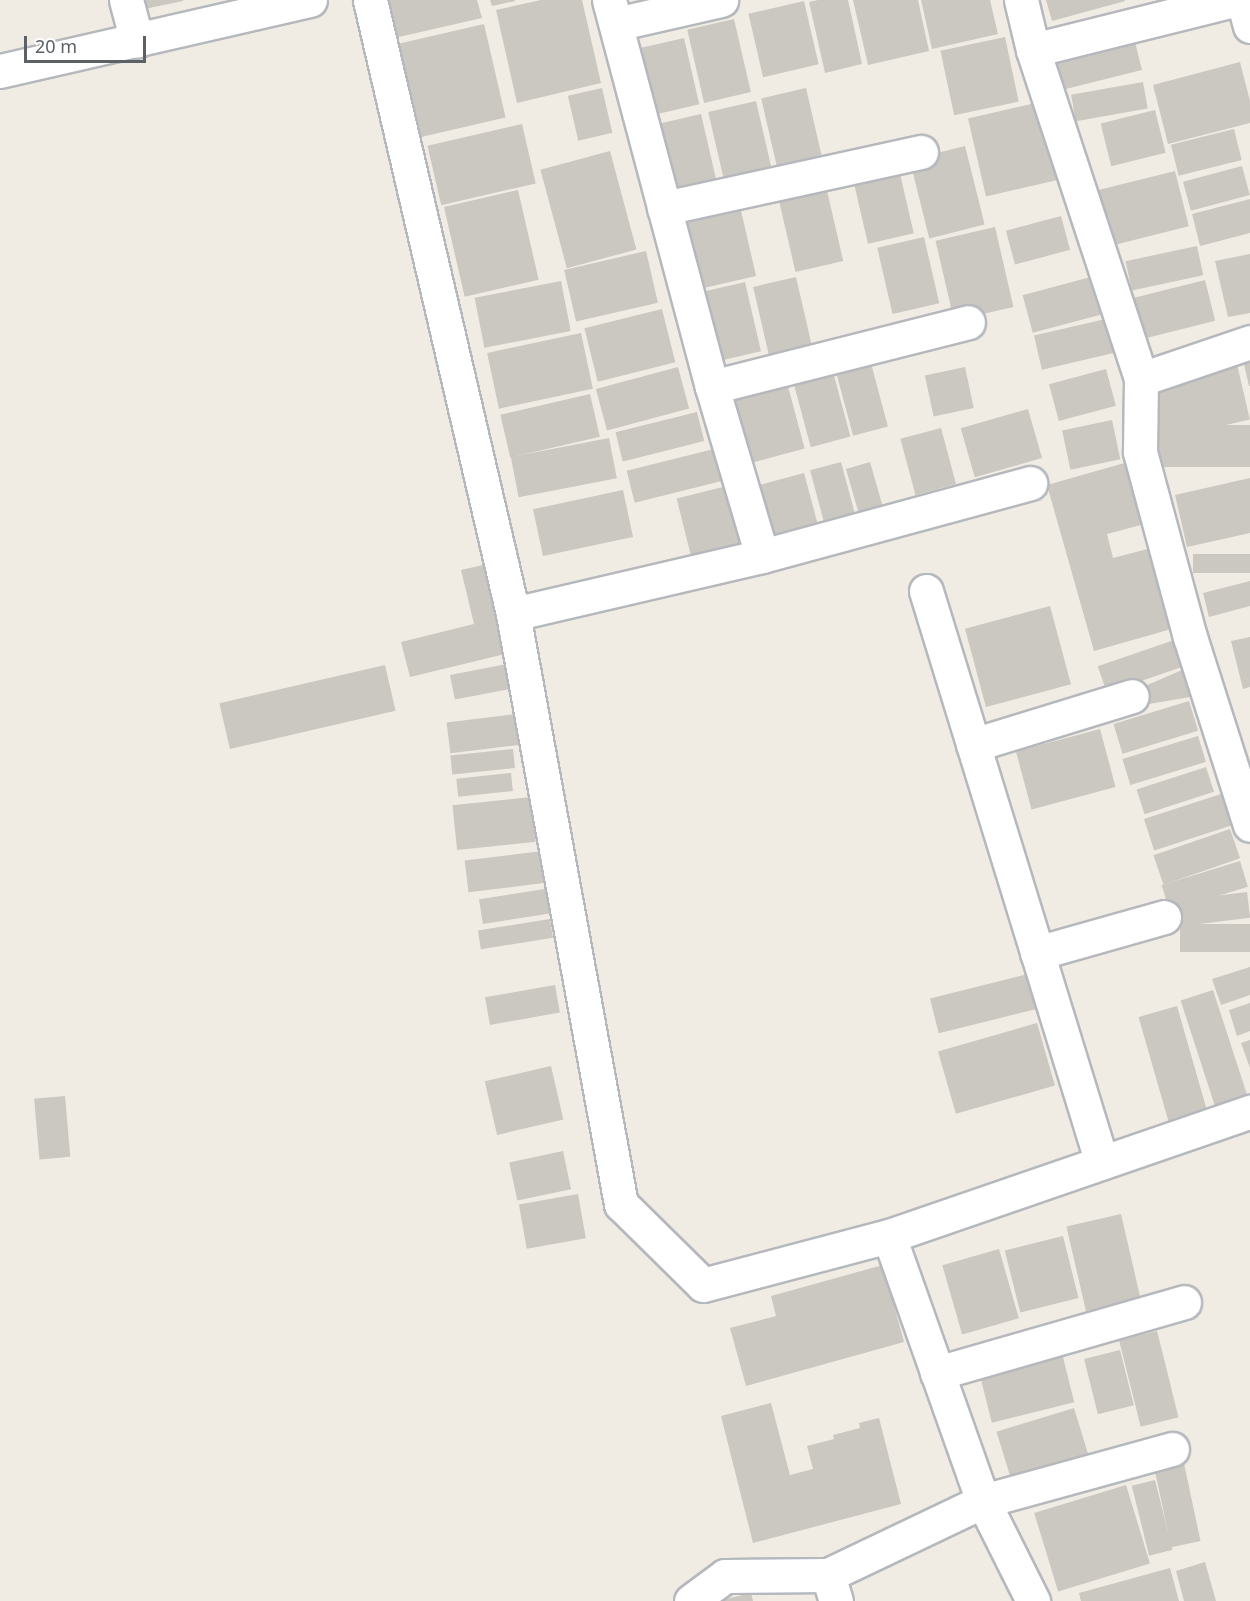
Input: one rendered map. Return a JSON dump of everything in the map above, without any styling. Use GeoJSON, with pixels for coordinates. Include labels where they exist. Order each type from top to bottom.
{"type":"FeatureCollection","features":[{"type":"Feature","properties":{"kind":"street"},"geometry":{"type":"LineString","coordinates":[[126,0],[136,41]]}},
{"type":"Feature","properties":{"kind":"street"},"geometry":{"type":"LineString","coordinates":[[0,71],[310,0]]}},
{"type":"Feature","properties":{"kind":"street"},"geometry":{"type":"LineString","coordinates":[[370,0],[513,614],[621,1204],[703,1285],[889,1236],[1250,1112]]}},
{"type":"Feature","properties":{"kind":"street"},"geometry":{"type":"LineString","coordinates":[[721,0],[612,12],[712,387],[762,556]]}},
{"type":"Feature","properties":{"kind":"street"},"geometry":{"type":"LineString","coordinates":[[1021,0],[1033,50],[1141,379],[1140,452],[1190,638],[1250,825]]}},
{"type":"Feature","properties":{"kind":"street"},"geometry":{"type":"LineString","coordinates":[[1033,50],[1234,0]]}},
{"type":"Feature","properties":{"kind":"street"},"geometry":{"type":"LineString","coordinates":[[1243,0],[1250,26]]}},
{"type":"Feature","properties":{"kind":"street"},"geometry":{"type":"LineString","coordinates":[[664,208],[921,152]]}},
{"type":"Feature","properties":{"kind":"street"},"geometry":{"type":"LineString","coordinates":[[712,387],[968,322]]}},
{"type":"Feature","properties":{"kind":"street"},"geometry":{"type":"LineString","coordinates":[[1141,379],[1250,342]]}},
{"type":"Feature","properties":{"kind":"street"},"geometry":{"type":"LineString","coordinates":[[513,614],[762,556],[1030,483]]}},
{"type":"Feature","properties":{"kind":"street"},"geometry":{"type":"LineString","coordinates":[[926,591],[1102,1163]]}},
{"type":"Feature","properties":{"kind":"street"},"geometry":{"type":"LineString","coordinates":[[973,744],[1132,696]]}},
{"type":"Feature","properties":{"kind":"street"},"geometry":{"type":"LineString","coordinates":[[1037,953],[1164,917]]}},
{"type":"Feature","properties":{"kind":"street"},"geometry":{"type":"LineString","coordinates":[[889,1236],[983,1501],[1033,1601]]}},
{"type":"Feature","properties":{"kind":"street"},"geometry":{"type":"LineString","coordinates":[[937,1373],[1184,1302]]}},
{"type":"Feature","properties":{"kind":"street"},"geometry":{"type":"LineString","coordinates":[[691,1601],[725,1576],[832,1588],[983,1501],[1172,1449]]}},
{"type":"Feature","properties":{"kind":"building"},"geometry":{"type":"Polygon","coordinates":[[[128,0],[183,0],[183,1],[130,12],[128,0]]]}},
{"type":"Feature","properties":{"kind":"building"},"geometry":{"type":"Polygon","coordinates":[[[381,0],[477,0],[482,18],[390,39],[381,0]]]}},
{"type":"Feature","properties":{"kind":"building"},"geometry":{"type":"Polygon","coordinates":[[[490,0],[515,0],[515,1],[492,6],[490,0]]]}},
{"type":"Feature","properties":{"kind":"building"},"geometry":{"type":"Polygon","coordinates":[[[541,0],[582,0],[601,83],[517,103],[496,10],[541,0]]]}},
{"type":"Feature","properties":{"kind":"building"},"geometry":{"type":"Polygon","coordinates":[[[848,0],[862,64],[825,73],[809,2],[848,0]]]}},
{"type":"Feature","properties":{"kind":"building"},"geometry":{"type":"Polygon","coordinates":[[[853,0],[918,0],[929,51],[868,65],[853,0]]]}},
{"type":"Feature","properties":{"kind":"building"},"geometry":{"type":"Polygon","coordinates":[[[921,0],[990,0],[998,34],[932,49],[921,0]]]}},
{"type":"Feature","properties":{"kind":"building"},"geometry":{"type":"Polygon","coordinates":[[[1046,0],[1125,0],[1125,1],[1052,21],[1046,0]]]}},
{"type":"Feature","properties":{"kind":"building"},"geometry":{"type":"Polygon","coordinates":[[[804,1],[819,64],[763,77],[748,14],[804,1]]]}},
{"type":"Feature","properties":{"kind":"building"},"geometry":{"type":"Polygon","coordinates":[[[734,19],[751,92],[704,103],[687,30],[734,19]]]}},
{"type":"Feature","properties":{"kind":"building"},"geometry":{"type":"Polygon","coordinates":[[[484,24],[506,118],[418,138],[396,44],[484,24]]]}},
{"type":"Feature","properties":{"kind":"building"},"geometry":{"type":"Polygon","coordinates":[[[1133,34],[1142,70],[1051,93],[1042,57],[1133,34]]]}},
{"type":"Feature","properties":{"kind":"building"},"geometry":{"type":"Polygon","coordinates":[[[1005,37],[1019,102],[954,115],[940,51],[1005,37]]]}},
{"type":"Feature","properties":{"kind":"building"},"geometry":{"type":"Polygon","coordinates":[[[684,38],[699,104],[646,117],[630,50],[684,38]]]}},
{"type":"Feature","properties":{"kind":"building"},"geometry":{"type":"Polygon","coordinates":[[[1240,62],[1250,101],[1250,123],[1168,144],[1153,85],[1240,62]]]}},
{"type":"Feature","properties":{"kind":"building"},"geometry":{"type":"Polygon","coordinates":[[[1143,82],[1148,109],[1076,121],[1071,95],[1143,82]]]}},
{"type":"Feature","properties":{"kind":"building"},"geometry":{"type":"Polygon","coordinates":[[[602,88],[612,133],[578,141],[568,96],[602,88]]]}},
{"type":"Feature","properties":{"kind":"building"},"geometry":{"type":"Polygon","coordinates":[[[806,88],[823,160],[778,170],[761,98],[806,88]]]}},
{"type":"Feature","properties":{"kind":"building"},"geometry":{"type":"Polygon","coordinates":[[[756,101],[774,177],[726,188],[708,112],[756,101]]]}},
{"type":"Feature","properties":{"kind":"building"},"geometry":{"type":"Polygon","coordinates":[[[1044,101],[1062,179],[986,196],[968,119],[1044,101]]]}},
{"type":"Feature","properties":{"kind":"building"},"geometry":{"type":"Polygon","coordinates":[[[1155,110],[1166,153],[1111,166],[1101,124],[1155,110]]]}},
{"type":"Feature","properties":{"kind":"building"},"geometry":{"type":"Polygon","coordinates":[[[701,114],[719,191],[669,202],[651,125],[701,114]]]}},
{"type":"Feature","properties":{"kind":"building"},"geometry":{"type":"Polygon","coordinates":[[[522,124],[536,183],[441,205],[427,146],[522,124]]]}},
{"type":"Feature","properties":{"kind":"building"},"geometry":{"type":"Polygon","coordinates":[[[1234,129],[1242,160],[1179,176],[1171,145],[1234,129]]]}},
{"type":"Feature","properties":{"kind":"building"},"geometry":{"type":"Polygon","coordinates":[[[965,146],[985,225],[929,238],[910,160],[965,146]]]}},
{"type":"Feature","properties":{"kind":"building"},"geometry":{"type":"Polygon","coordinates":[[[610,151],[636,250],[567,268],[540,170],[610,151]]]}},
{"type":"Feature","properties":{"kind":"building"},"geometry":{"type":"Polygon","coordinates":[[[898,165],[914,233],[868,244],[852,176],[898,165]]]}},
{"type":"Feature","properties":{"kind":"building"},"geometry":{"type":"Polygon","coordinates":[[[1242,166],[1250,195],[1191,211],[1183,182],[1242,166]]]}},
{"type":"Feature","properties":{"kind":"building"},"geometry":{"type":"Polygon","coordinates":[[[1175,171],[1189,226],[1110,246],[1096,191],[1175,171]]]}},
{"type":"Feature","properties":{"kind":"building"},"geometry":{"type":"Polygon","coordinates":[[[825,182],[843,261],[795,272],[777,193],[825,182]]]}},
{"type":"Feature","properties":{"kind":"building"},"geometry":{"type":"Polygon","coordinates":[[[518,190],[539,280],[465,297],[444,207],[518,190]]]}},
{"type":"Feature","properties":{"kind":"building"},"geometry":{"type":"Polygon","coordinates":[[[1250,199],[1250,233],[1200,246],[1192,214],[1250,199]]]}},
{"type":"Feature","properties":{"kind":"building"},"geometry":{"type":"Polygon","coordinates":[[[739,202],[756,276],[691,291],[674,217],[739,202]]]}},
{"type":"Feature","properties":{"kind":"building"},"geometry":{"type":"Polygon","coordinates":[[[1061,216],[1070,250],[1015,265],[1006,231],[1061,216]]]}},
{"type":"Feature","properties":{"kind":"building"},"geometry":{"type":"Polygon","coordinates":[[[995,227],[1013,307],[954,321],[936,241],[995,227]]]}},
{"type":"Feature","properties":{"kind":"building"},"geometry":{"type":"Polygon","coordinates":[[[924,237],[939,303],[893,314],[877,248],[924,237]]]}},
{"type":"Feature","properties":{"kind":"building"},"geometry":{"type":"Polygon","coordinates":[[[1197,246],[1203,275],[1132,291],[1126,261],[1197,246]]]}},
{"type":"Feature","properties":{"kind":"building"},"geometry":{"type":"Polygon","coordinates":[[[646,251],[658,303],[576,322],[564,270],[646,251]]]}},
{"type":"Feature","properties":{"kind":"building"},"geometry":{"type":"Polygon","coordinates":[[[1250,254],[1250,313],[1228,317],[1215,261],[1250,254]]]}},
{"type":"Feature","properties":{"kind":"building"},"geometry":{"type":"Polygon","coordinates":[[[1098,275],[1108,313],[1033,333],[1023,295],[1098,275]]]}},
{"type":"Feature","properties":{"kind":"building"},"geometry":{"type":"Polygon","coordinates":[[[796,277],[813,349],[770,359],[753,287],[796,277]]]}},
{"type":"Feature","properties":{"kind":"building"},"geometry":{"type":"Polygon","coordinates":[[[1205,280],[1215,321],[1140,339],[1130,299],[1205,280]]]}},
{"type":"Feature","properties":{"kind":"building"},"geometry":{"type":"Polygon","coordinates":[[[561,281],[571,331],[484,348],[475,298],[561,281]]]}},
{"type":"Feature","properties":{"kind":"building"},"geometry":{"type":"Polygon","coordinates":[[[745,282],[761,351],[710,363],[694,294],[745,282]]]}},
{"type":"Feature","properties":{"kind":"building"},"geometry":{"type":"Polygon","coordinates":[[[662,309],[675,362],[598,382],[584,328],[662,309]]]}},
{"type":"Feature","properties":{"kind":"building"},"geometry":{"type":"Polygon","coordinates":[[[1110,318],[1118,352],[1042,370],[1034,336],[1110,318]]]}},
{"type":"Feature","properties":{"kind":"building"},"geometry":{"type":"Polygon","coordinates":[[[581,333],[593,389],[499,409],[487,353],[581,333]]]}},
{"type":"Feature","properties":{"kind":"building"},"geometry":{"type":"Polygon","coordinates":[[[869,356],[888,427],[853,436],[834,365],[869,356]]]}},
{"type":"Feature","properties":{"kind":"building"},"geometry":{"type":"Polygon","coordinates":[[[1250,359],[1250,386],[1249,386],[1243,360],[1250,359]]]}},
{"type":"Feature","properties":{"kind":"building"},"geometry":{"type":"Polygon","coordinates":[[[1237,364],[1250,420],[1161,440],[1148,384],[1237,364]]]}},
{"type":"Feature","properties":{"kind":"building"},"geometry":{"type":"Polygon","coordinates":[[[678,367],[689,409],[607,431],[596,389],[678,367]]]}},
{"type":"Feature","properties":{"kind":"building"},"geometry":{"type":"Polygon","coordinates":[[[965,367],[974,408],[934,417],[925,376],[965,367]]]}},
{"type":"Feature","properties":{"kind":"building"},"geometry":{"type":"Polygon","coordinates":[[[832,368],[850,437],[811,447],[792,379],[832,368]]]}},
{"type":"Feature","properties":{"kind":"building"},"geometry":{"type":"Polygon","coordinates":[[[1106,369],[1116,406],[1059,421],[1049,384],[1106,369]]]}},
{"type":"Feature","properties":{"kind":"building"},"geometry":{"type":"Polygon","coordinates":[[[786,379],[805,449],[748,464],[729,394],[786,379]]]}},
{"type":"Feature","properties":{"kind":"building"},"geometry":{"type":"Polygon","coordinates":[[[590,394],[600,437],[510,458],[500,415],[590,394]]]}},
{"type":"Feature","properties":{"kind":"building"},"geometry":{"type":"Polygon","coordinates":[[[1028,409],[1042,458],[975,477],[961,428],[1028,409]]]}},
{"type":"Feature","properties":{"kind":"building"},"geometry":{"type":"Polygon","coordinates":[[[697,412],[704,441],[623,461],[615,432],[697,412]]]}},
{"type":"Feature","properties":{"kind":"building"},"geometry":{"type":"Polygon","coordinates":[[[1112,420],[1120,459],[1070,470],[1062,431],[1112,420]]]}},
{"type":"Feature","properties":{"kind":"building"},"geometry":{"type":"Polygon","coordinates":[[[1156,425],[1250,425],[1250,467],[1156,467],[1156,425]]]}},
{"type":"Feature","properties":{"kind":"building"},"geometry":{"type":"Polygon","coordinates":[[[941,428],[956,484],[915,495],[900,439],[941,428]]]}},
{"type":"Feature","properties":{"kind":"building"},"geometry":{"type":"Polygon","coordinates":[[[609,438],[617,478],[519,497],[511,457],[609,438]]]}},
{"type":"Feature","properties":{"kind":"building"},"geometry":{"type":"Polygon","coordinates":[[[714,449],[722,481],[635,503],[627,471],[714,449]]]}},
{"type":"Feature","properties":{"kind":"building"},"geometry":{"type":"Polygon","coordinates":[[[1135,460],[1152,522],[1107,534],[1113,558],[1159,546],[1182,626],[1094,651],[1047,485],[1135,460]]]}},
{"type":"Feature","properties":{"kind":"building"},"geometry":{"type":"Polygon","coordinates":[[[841,462],[858,525],[827,533],[810,470],[841,462]]]}},
{"type":"Feature","properties":{"kind":"building"},"geometry":{"type":"Polygon","coordinates":[[[870,462],[884,512],[860,519],[846,469],[870,462]]]}},
{"type":"Feature","properties":{"kind":"building"},"geometry":{"type":"Polygon","coordinates":[[[804,473],[820,531],[774,543],[759,485],[804,473]]]}},
{"type":"Feature","properties":{"kind":"building"},"geometry":{"type":"Polygon","coordinates":[[[1250,478],[1250,533],[1187,547],[1175,495],[1250,478]]]}},
{"type":"Feature","properties":{"kind":"building"},"geometry":{"type":"Polygon","coordinates":[[[731,485],[747,548],[692,562],[677,499],[731,485]]]}},
{"type":"Feature","properties":{"kind":"building"},"geometry":{"type":"Polygon","coordinates":[[[623,490],[633,537],[543,556],[533,509],[623,490]]]}},
{"type":"Feature","properties":{"kind":"building"},"geometry":{"type":"Polygon","coordinates":[[[1193,554],[1250,554],[1250,573],[1193,573],[1193,554]]]}},
{"type":"Feature","properties":{"kind":"building"},"geometry":{"type":"Polygon","coordinates":[[[483,565],[505,654],[410,677],[401,642],[474,624],[461,570],[483,565]]]}},
{"type":"Feature","properties":{"kind":"building"},"geometry":{"type":"Polygon","coordinates":[[[1250,581],[1250,606],[1209,617],[1203,593],[1250,581]]]}},
{"type":"Feature","properties":{"kind":"building"},"geometry":{"type":"Polygon","coordinates":[[[1050,606],[1071,684],[986,707],[965,629],[1050,606]]]}},
{"type":"Feature","properties":{"kind":"building"},"geometry":{"type":"Polygon","coordinates":[[[1250,637],[1250,687],[1243,689],[1231,641],[1250,637]]]}},
{"type":"Feature","properties":{"kind":"building"},"geometry":{"type":"Polygon","coordinates":[[[1180,638],[1189,664],[1107,693],[1098,666],[1180,638]]]}},
{"type":"Feature","properties":{"kind":"building"},"geometry":{"type":"Polygon","coordinates":[[[507,664],[512,689],[455,700],[450,675],[507,664]]]}},
{"type":"Feature","properties":{"kind":"building"},"geometry":{"type":"Polygon","coordinates":[[[385,665],[396,711],[230,749],[219,703],[385,665]]]}},
{"type":"Feature","properties":{"kind":"building"},"geometry":{"type":"Polygon","coordinates":[[[1182,670],[1190,697],[1149,704],[1145,686],[1182,670]]]}},
{"type":"Feature","properties":{"kind":"building"},"geometry":{"type":"Polygon","coordinates":[[[1189,701],[1198,731],[1123,754],[1113,724],[1189,701]]]}},
{"type":"Feature","properties":{"kind":"building"},"geometry":{"type":"Polygon","coordinates":[[[524,713],[528,744],[450,753],[447,723],[524,713]]]}},
{"type":"Feature","properties":{"kind":"building"},"geometry":{"type":"Polygon","coordinates":[[[1100,729],[1116,787],[1031,809],[1016,752],[1100,729]]]}},
{"type":"Feature","properties":{"kind":"building"},"geometry":{"type":"Polygon","coordinates":[[[1198,736],[1206,762],[1130,785],[1122,759],[1198,736]]]}},
{"type":"Feature","properties":{"kind":"building"},"geometry":{"type":"Polygon","coordinates":[[[513,749],[515,768],[452,774],[450,756],[513,749]]]}},
{"type":"Feature","properties":{"kind":"building"},"geometry":{"type":"Polygon","coordinates":[[[1206,767],[1214,792],[1145,814],[1137,790],[1206,767]]]}},
{"type":"Feature","properties":{"kind":"building"},"geometry":{"type":"Polygon","coordinates":[[[511,773],[513,791],[458,797],[456,779],[511,773]]]}},
{"type":"Feature","properties":{"kind":"building"},"geometry":{"type":"Polygon","coordinates":[[[1221,794],[1231,825],[1154,850],[1144,819],[1221,794]]]}},
{"type":"Feature","properties":{"kind":"building"},"geometry":{"type":"Polygon","coordinates":[[[531,797],[536,842],[457,850],[452,805],[531,797]]]}},
{"type":"Feature","properties":{"kind":"building"},"geometry":{"type":"Polygon","coordinates":[[[1230,829],[1240,858],[1164,885],[1153,855],[1230,829]]]}},
{"type":"Feature","properties":{"kind":"building"},"geometry":{"type":"Polygon","coordinates":[[[550,850],[554,882],[469,892],[465,860],[550,850]]]}},
{"type":"Feature","properties":{"kind":"building"},"geometry":{"type":"Polygon","coordinates":[[[1240,861],[1248,887],[1169,911],[1162,885],[1240,861]]]}},
{"type":"Feature","properties":{"kind":"building"},"geometry":{"type":"Polygon","coordinates":[[[557,887],[561,912],[483,924],[479,899],[557,887]]]}},
{"type":"Feature","properties":{"kind":"building"},"geometry":{"type":"Polygon","coordinates":[[[1247,892],[1250,918],[1175,927],[1172,901],[1247,892]]]}},
{"type":"Feature","properties":{"kind":"building"},"geometry":{"type":"Polygon","coordinates":[[[550,919],[553,938],[481,949],[478,930],[550,919]]]}},
{"type":"Feature","properties":{"kind":"building"},"geometry":{"type":"Polygon","coordinates":[[[1180,924],[1250,924],[1250,952],[1180,952],[1180,924]]]}},
{"type":"Feature","properties":{"kind":"building"},"geometry":{"type":"Polygon","coordinates":[[[1250,967],[1250,995],[1221,1005],[1212,979],[1250,967]]]}},
{"type":"Feature","properties":{"kind":"building"},"geometry":{"type":"Polygon","coordinates":[[[1028,974],[1037,1009],[939,1033],[930,998],[1028,974]]]}},
{"type":"Feature","properties":{"kind":"building"},"geometry":{"type":"Polygon","coordinates":[[[555,985],[560,1013],[490,1025],[485,997],[555,985]]]}},
{"type":"Feature","properties":{"kind":"building"},"geometry":{"type":"Polygon","coordinates":[[[1213,990],[1249,1099],[1216,1110],[1181,1001],[1213,990]]]}},
{"type":"Feature","properties":{"kind":"building"},"geometry":{"type":"Polygon","coordinates":[[[1250,1003],[1250,1031],[1237,1036],[1229,1010],[1250,1003]]]}},
{"type":"Feature","properties":{"kind":"building"},"geometry":{"type":"Polygon","coordinates":[[[1177,1006],[1207,1111],[1169,1122],[1139,1017],[1177,1006]]]}},
{"type":"Feature","properties":{"kind":"building"},"geometry":{"type":"Polygon","coordinates":[[[1037,1023],[1055,1085],[956,1114],[938,1051],[1037,1023]]]}},
{"type":"Feature","properties":{"kind":"building"},"geometry":{"type":"Polygon","coordinates":[[[1250,1040],[1250,1068],[1241,1043],[1250,1040]]]}},
{"type":"Feature","properties":{"kind":"building"},"geometry":{"type":"Polygon","coordinates":[[[551,1066],[563,1120],[497,1135],[485,1081],[551,1066]]]}},
{"type":"Feature","properties":{"kind":"building"},"geometry":{"type":"Polygon","coordinates":[[[65,1096],[70,1157],[39,1159],[34,1099],[65,1096]]]}},
{"type":"Feature","properties":{"kind":"building"},"geometry":{"type":"Polygon","coordinates":[[[563,1151],[571,1189],[517,1201],[509,1162],[563,1151]]]}},
{"type":"Feature","properties":{"kind":"building"},"geometry":{"type":"Polygon","coordinates":[[[578,1194],[586,1238],[527,1249],[519,1204],[578,1194]]]}},
{"type":"Feature","properties":{"kind":"building"},"geometry":{"type":"Polygon","coordinates":[[[1121,1214],[1141,1299],[1086,1311],[1066,1227],[1121,1214]]]}},
{"type":"Feature","properties":{"kind":"building"},"geometry":{"type":"Polygon","coordinates":[[[1063,1236],[1078,1298],[1020,1313],[1005,1251],[1063,1236]]]}},
{"type":"Feature","properties":{"kind":"building"},"geometry":{"type":"Polygon","coordinates":[[[999,1249],[1019,1318],[962,1334],[942,1265],[999,1249]]]}},
{"type":"Feature","properties":{"kind":"building"},"geometry":{"type":"Polygon","coordinates":[[[883,1265],[904,1342],[746,1386],[730,1328],[776,1316],[771,1296],[883,1265]]]}},
{"type":"Feature","properties":{"kind":"building"},"geometry":{"type":"Polygon","coordinates":[[[1157,1331],[1179,1417],[1141,1427],[1119,1340],[1157,1331]]]}},
{"type":"Feature","properties":{"kind":"building"},"geometry":{"type":"Polygon","coordinates":[[[1060,1345],[1074,1402],[992,1423],[978,1366],[1060,1345]]]}},
{"type":"Feature","properties":{"kind":"building"},"geometry":{"type":"Polygon","coordinates":[[[1120,1350],[1134,1405],[1098,1414],[1084,1359],[1120,1350]]]}},
{"type":"Feature","properties":{"kind":"building"},"geometry":{"type":"Polygon","coordinates":[[[771,1403],[790,1475],[813,1469],[807,1446],[834,1439],[833,1435],[860,1428],[859,1423],[879,1418],[901,1504],[753,1543],[721,1416],[771,1403]]]}},
{"type":"Feature","properties":{"kind":"building"},"geometry":{"type":"Polygon","coordinates":[[[1074,1408],[1090,1461],[1013,1484],[997,1432],[1074,1408]]]}},
{"type":"Feature","properties":{"kind":"building"},"geometry":{"type":"Polygon","coordinates":[[[1182,1454],[1201,1541],[1171,1547],[1153,1460],[1182,1454]]]}},
{"type":"Feature","properties":{"kind":"building"},"geometry":{"type":"Polygon","coordinates":[[[1155,1480],[1172,1550],[1149,1556],[1132,1486],[1155,1480]]]}},
{"type":"Feature","properties":{"kind":"building"},"geometry":{"type":"Polygon","coordinates":[[[1126,1485],[1150,1563],[1058,1591],[1034,1513],[1126,1485]]]}},
{"type":"Feature","properties":{"kind":"building"},"geometry":{"type":"Polygon","coordinates":[[[1205,1562],[1216,1601],[1184,1601],[1176,1571],[1205,1562]]]}},
{"type":"Feature","properties":{"kind":"building"},"geometry":{"type":"Polygon","coordinates":[[[1170,1568],[1179,1601],[1081,1601],[1079,1593],[1170,1568]]]}},
{"type":"Feature","properties":{"kind":"building"},"geometry":{"type":"Polygon","coordinates":[[[751,1593],[753,1601],[722,1601],[722,1600],[751,1593]]]}}]}
